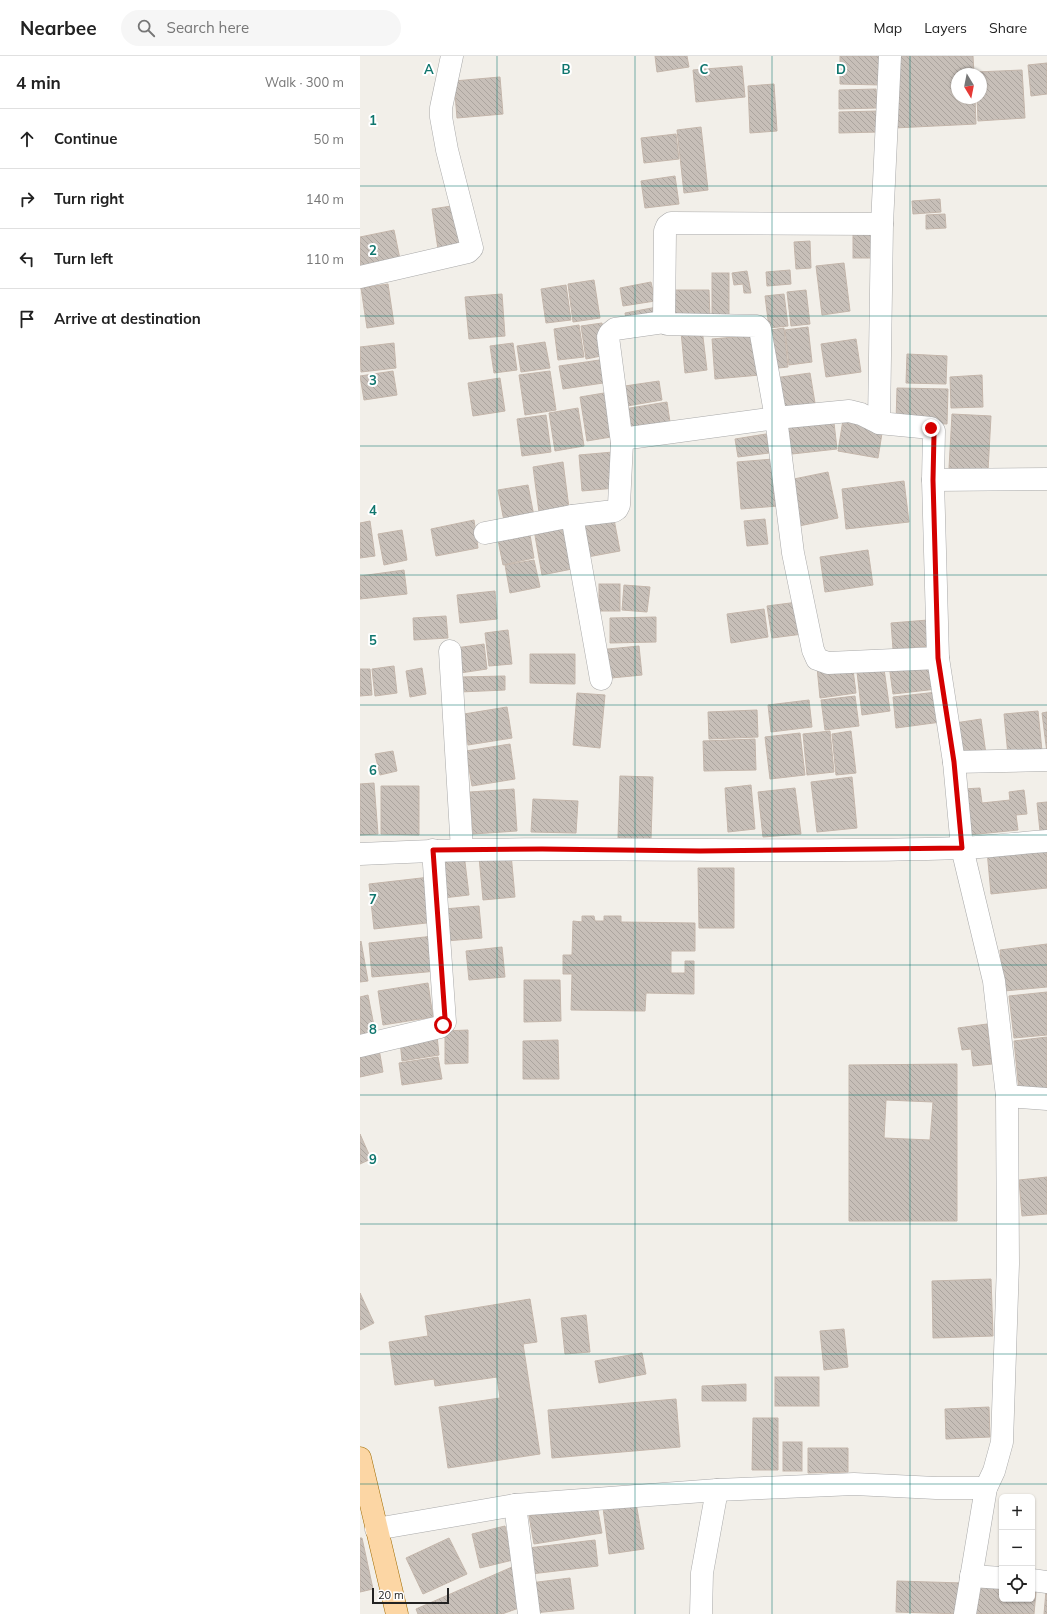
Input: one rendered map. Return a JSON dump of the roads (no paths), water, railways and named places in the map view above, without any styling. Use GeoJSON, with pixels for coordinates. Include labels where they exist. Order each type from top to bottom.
{"type":"FeatureCollection","features":[{"type":"Feature","properties":{"kind":"main road"},"geometry":{"type":"LineString","coordinates":[[360,1458],[397,1614]]}},
{"type":"Feature","properties":{"kind":"street"},"geometry":{"type":"LineString","coordinates":[[360,277],[468,252],[472,248],[447,150],[441,118],[441,108],[452,56]]}},
{"type":"Feature","properties":{"kind":"street"},"geometry":{"type":"LineString","coordinates":[[879,423],[882,224],[890,56]]}},
{"type":"Feature","properties":{"kind":"street"},"geometry":{"type":"LineString","coordinates":[[664,322],[665,231],[667,226],[671,223],[882,224]]}},
{"type":"Feature","properties":{"kind":"street"},"geometry":{"type":"LineString","coordinates":[[485,533],[572,516],[614,511],[617,509],[619,505],[622,443],[608,337],[610,333],[616,329],[664,322],[667,324],[757,326],[760,329],[776,418],[793,553],[813,650],[817,659],[828,663],[938,658]]}},
{"type":"Feature","properties":{"kind":"street"},"geometry":{"type":"LineString","coordinates":[[622,443],[629,438],[776,418],[849,411],[861,414],[879,423],[931,428],[934,434],[933,480],[938,658],[954,762],[962,848],[994,980],[1007,1096],[1008,1264],[1002,1442],[994,1471],[986,1488],[970,1576],[965,1614]]}},
{"type":"Feature","properties":{"kind":"street"},"geometry":{"type":"LineString","coordinates":[[933,480],[1047,479]]}},
{"type":"Feature","properties":{"kind":"street"},"geometry":{"type":"LineString","coordinates":[[572,516],[601,680]]}},
{"type":"Feature","properties":{"kind":"street"},"geometry":{"type":"LineString","coordinates":[[450,651],[462,850]]}},
{"type":"Feature","properties":{"kind":"street"},"geometry":{"type":"LineString","coordinates":[[954,762],[1047,760]]}},
{"type":"Feature","properties":{"kind":"street"},"geometry":{"type":"LineString","coordinates":[[360,854],[433,850],[700,851],[962,848],[1047,841]]}},
{"type":"Feature","properties":{"kind":"street"},"geometry":{"type":"LineString","coordinates":[[360,1046],[440,1027],[444,1023],[445,1018],[433,850]]}},
{"type":"Feature","properties":{"kind":"street"},"geometry":{"type":"LineString","coordinates":[[1007,1096],[1047,1098]]}},
{"type":"Feature","properties":{"kind":"street"},"geometry":{"type":"LineString","coordinates":[[376,1529],[515,1505],[717,1490],[854,1484],[936,1488],[986,1488]]}},
{"type":"Feature","properties":{"kind":"street"},"geometry":{"type":"LineString","coordinates":[[701,1614],[702,1573],[717,1490]]}},
{"type":"Feature","properties":{"kind":"street"},"geometry":{"type":"LineString","coordinates":[[515,1505],[529,1614]]}},
{"type":"Feature","properties":{"kind":"street"},"geometry":{"type":"LineString","coordinates":[[970,1576],[999,1578]]}},
{"type":"Feature","properties":{"kind":"street"},"geometry":{"type":"LineString","coordinates":[[1035,1580],[1047,1582]]}}]}
